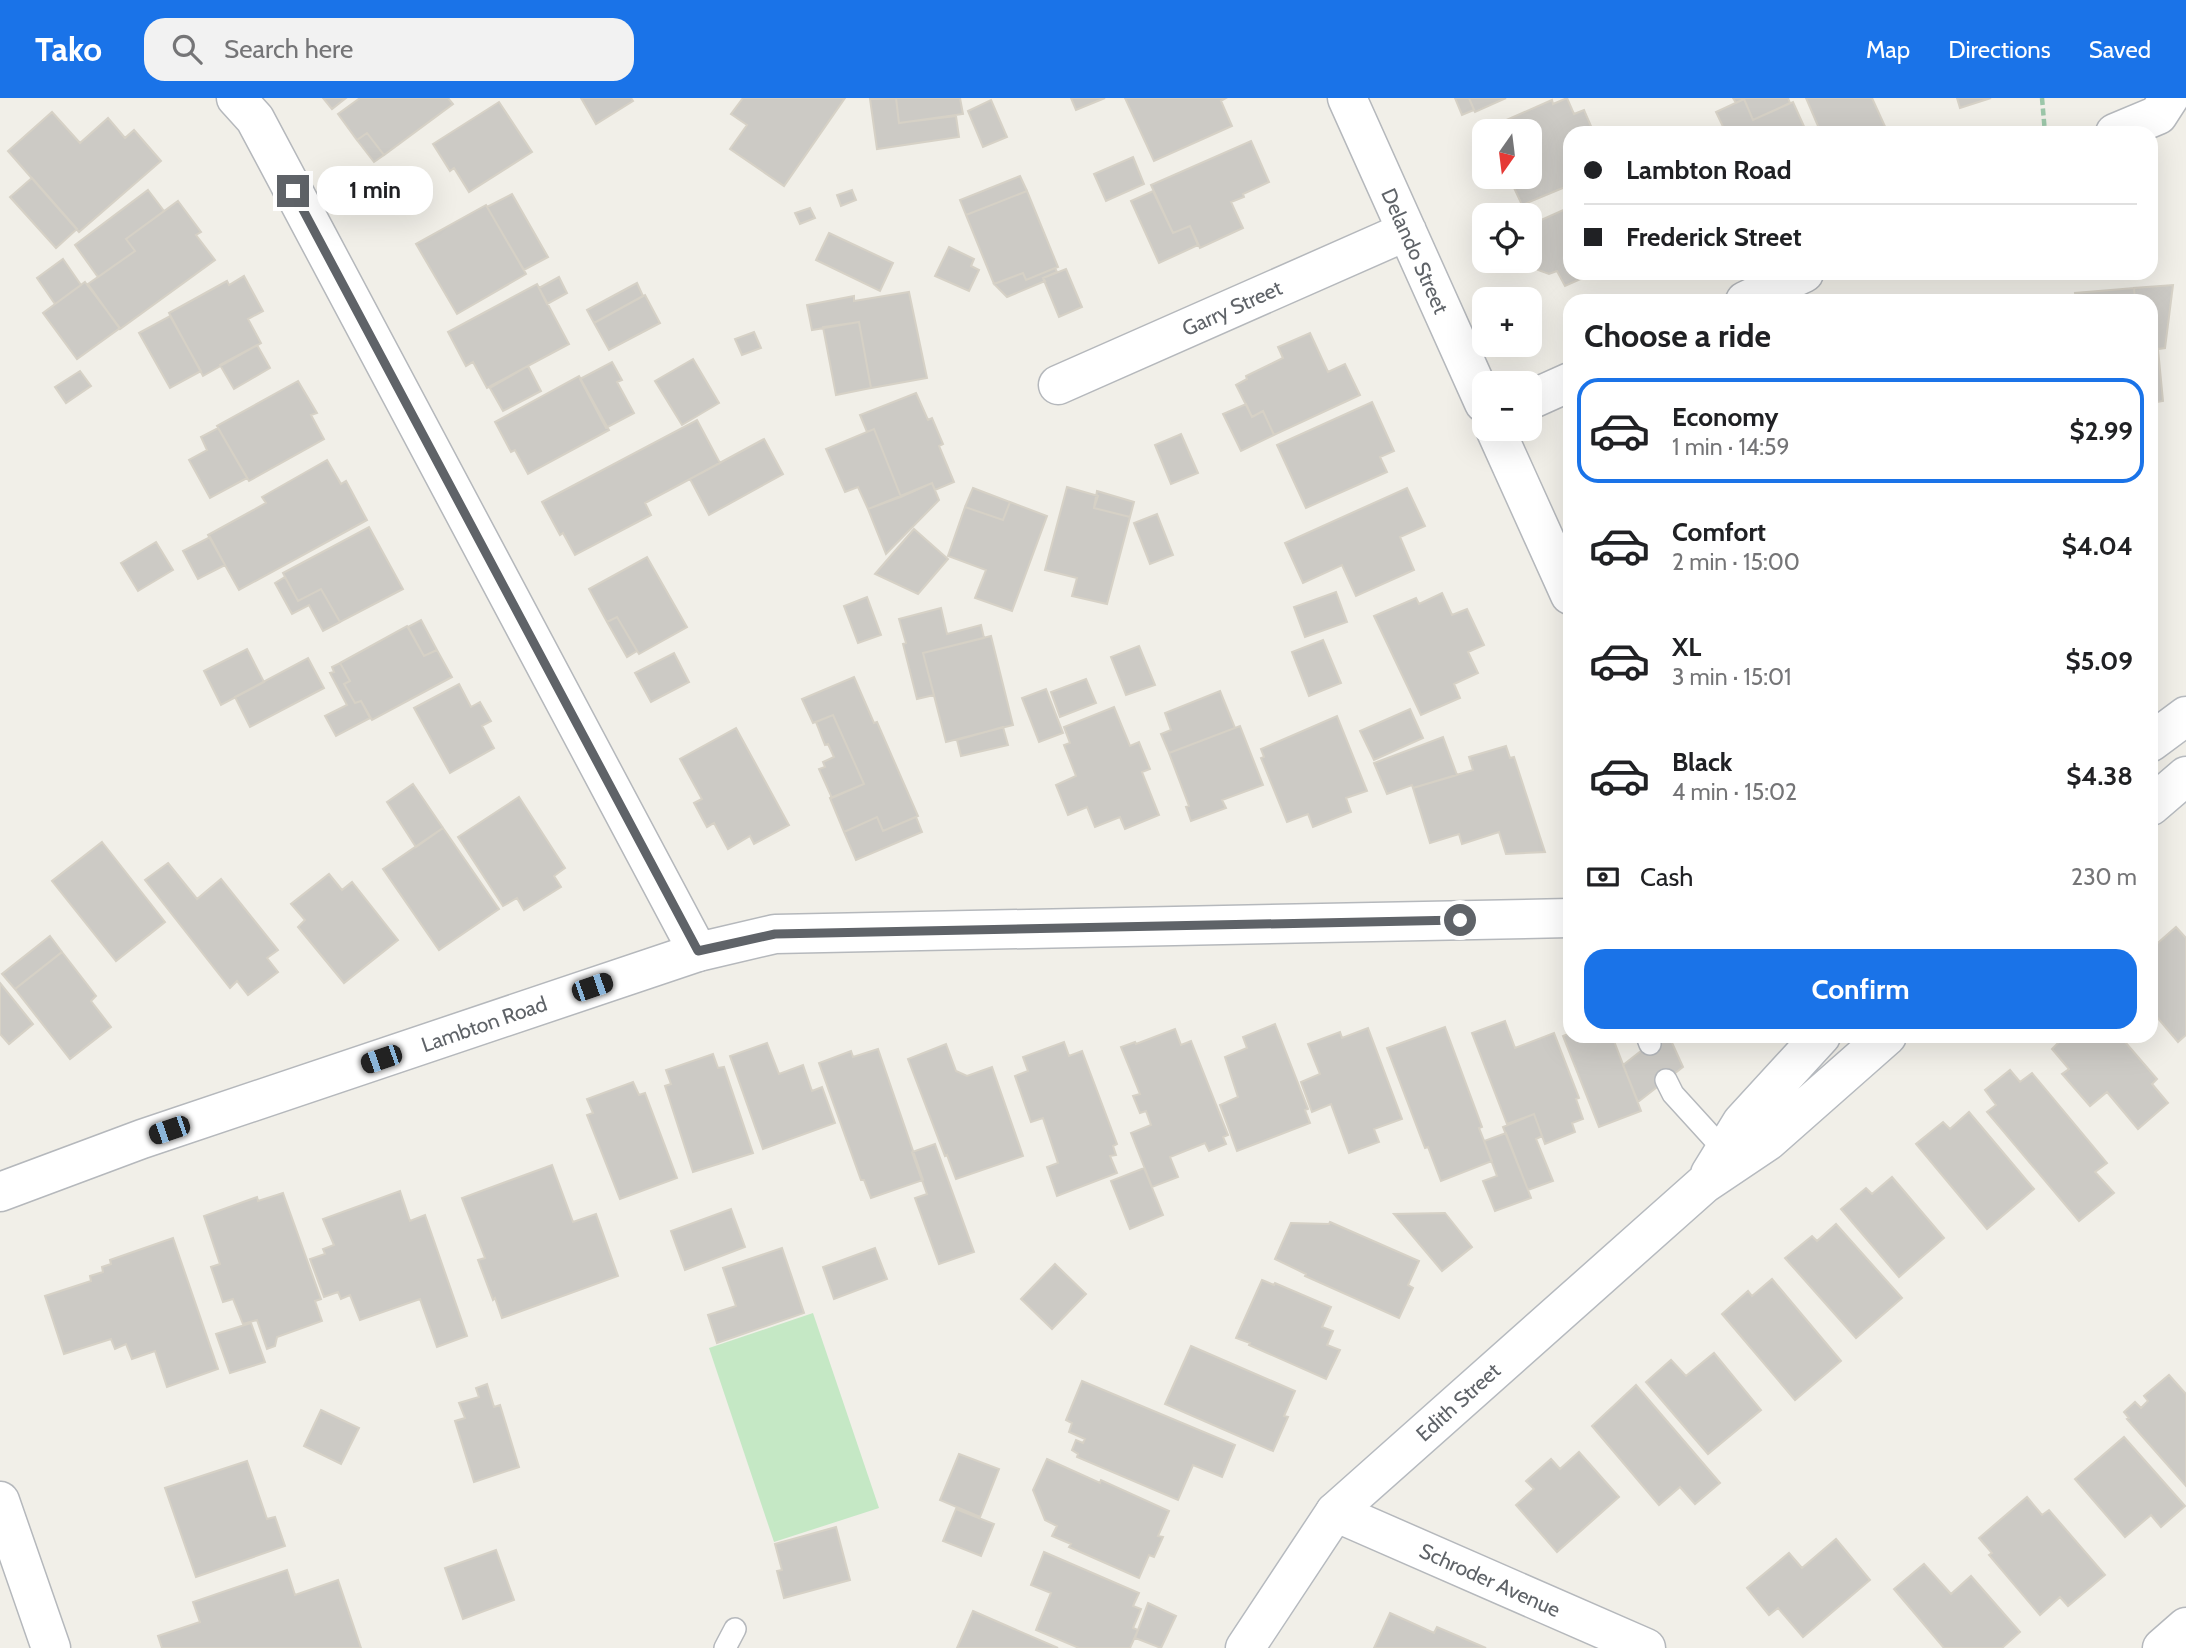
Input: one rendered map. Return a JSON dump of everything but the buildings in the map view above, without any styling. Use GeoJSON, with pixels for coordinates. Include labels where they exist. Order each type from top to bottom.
{"type":"FeatureCollection","features":[{"type":"Feature","properties":{"kind":"street"},"geometry":{"type":"LineString","coordinates":[[236,98],[255,119],[698,951]]}},
{"type":"Feature","properties":{"kind":"street","name":"Delando Street"},"geometry":{"type":"LineString","coordinates":[[1347,98],[1472,376]]}},
{"type":"Feature","properties":{"kind":"street"},"geometry":{"type":"LineString","coordinates":[[2132,126],[2158,115],[2169,98]]}},
{"type":"Feature","properties":{"kind":"street","name":"Garry Street"},"geometry":{"type":"LineString","coordinates":[[1058,385],[1407,231]]}},
{"type":"Feature","properties":{"kind":"street"},"geometry":{"type":"LineString","coordinates":[[1760,294],[1789,280]]}},
{"type":"Feature","properties":{"kind":"street"},"geometry":{"type":"LineString","coordinates":[[1542,395],[1563,385]]}},
{"type":"Feature","properties":{"kind":"street"},"geometry":{"type":"LineString","coordinates":[[1500,441],[1563,580]]}},
{"type":"Feature","properties":{"kind":"street"},"geometry":{"type":"LineString","coordinates":[[2158,738],[2186,716]]}},
{"type":"Feature","properties":{"kind":"street"},"geometry":{"type":"LineString","coordinates":[[2158,800],[2186,776]]}},
{"type":"Feature","properties":{"kind":"street","name":"Lambton Road"},"geometry":{"type":"LineString","coordinates":[[0,1192],[142,1139],[698,951],[775,934],[1563,918]]}},
{"type":"Feature","properties":{"kind":"street","name":"Edith Street"},"geometry":{"type":"LineString","coordinates":[[1704,1184],[1742,1122],[1815,1043]]}},
{"type":"Feature","properties":{"kind":"street","name":"Edith Street"},"geometry":{"type":"LineString","coordinates":[[1245,1648],[1335,1512],[1704,1184],[1768,1141],[1868,1043]]}},
{"type":"Feature","properties":{"kind":"street"},"geometry":{"type":"LineString","coordinates":[[0,1501],[51,1648]]}},
{"type":"Feature","properties":{"kind":"street","name":"Schroder Avenue"},"geometry":{"type":"LineString","coordinates":[[1335,1512],[1646,1648]]}},
{"type":"Feature","properties":{"kind":"street"},"geometry":{"type":"LineString","coordinates":[[2162,1648],[2186,1627]]}},
{"type":"Feature","properties":{"kind":"lane"},"geometry":{"type":"LineString","coordinates":[[1666,1080],[1673,1094],[1724,1150]]}},
{"type":"Feature","properties":{"kind":"lane"},"geometry":{"type":"LineString","coordinates":[[724,1648],[735,1629]]}},
{"type":"Feature","properties":{"kind":"path"},"geometry":{"type":"LineString","coordinates":[[2042,98],[2044,126]]}},
{"type":"Feature","properties":{"kind":"green space"},"geometry":{"type":"Polygon","coordinates":[[[813,1313],[879,1508],[774,1542],[709,1348],[813,1313]]]}},
{"type":"Feature","properties":{"kind":"route"},"geometry":{"type":"LineString","coordinates":[[293,191],[698,951],[775,934],[1460,920]]}}]}
